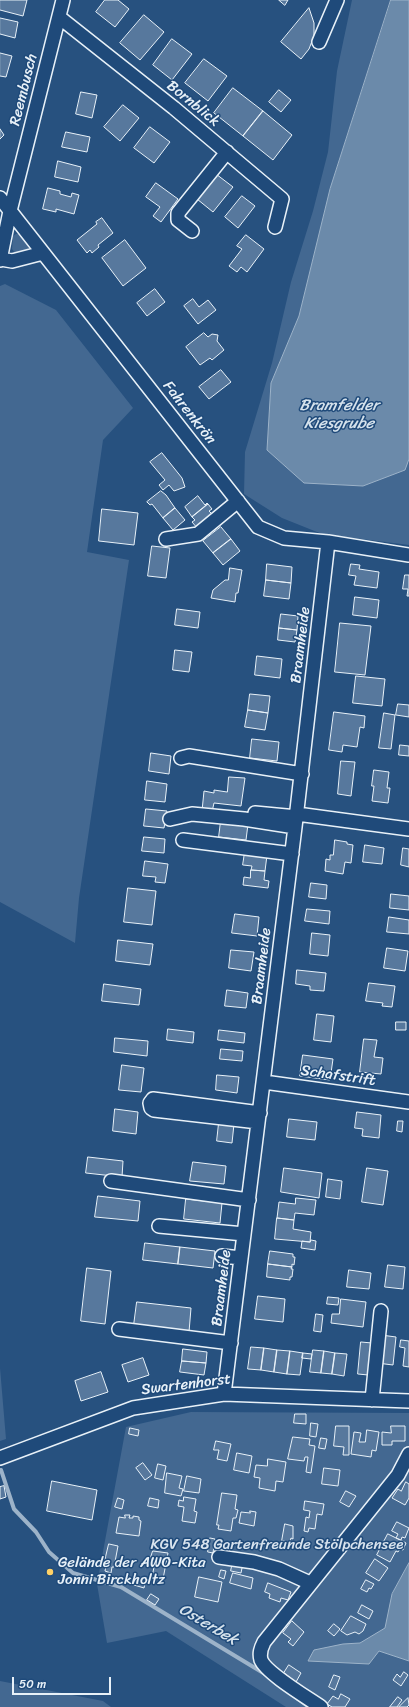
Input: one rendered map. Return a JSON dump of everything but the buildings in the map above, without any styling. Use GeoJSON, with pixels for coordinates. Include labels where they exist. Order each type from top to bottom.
{"type":"FeatureCollection","features":[{"type":"Feature","properties":{"kind":"street","name":"Reembusch"},"geometry":{"type":"LineString","coordinates":[[0,260],[10,212],[63,0]]}},
{"type":"Feature","properties":{"kind":"street"},"geometry":{"type":"LineString","coordinates":[[319,42],[337,0]]}},
{"type":"Feature","properties":{"kind":"street","name":"Bornblick"},"geometry":{"type":"LineString","coordinates":[[59,17],[174,108],[282,199],[275,227]]}},
{"type":"Feature","properties":{"kind":"street"},"geometry":{"type":"LineString","coordinates":[[192,231],[178,220],[178,213],[227,152]]}},
{"type":"Feature","properties":{"kind":"street","name":"Fahrenkrön"},"geometry":{"type":"LineString","coordinates":[[0,198],[258,527],[284,538],[328,542],[409,555]]}},
{"type":"Feature","properties":{"kind":"street"},"geometry":{"type":"LineString","coordinates":[[0,260],[12,260],[43,253]]}},
{"type":"Feature","properties":{"kind":"street"},"geometry":{"type":"LineString","coordinates":[[166,539],[198,534],[238,501]]}},
{"type":"Feature","properties":{"kind":"street","name":"Braamheide"},"geometry":{"type":"LineString","coordinates":[[224,1394],[302,774],[328,542]]}},
{"type":"Feature","properties":{"kind":"street"},"geometry":{"type":"LineString","coordinates":[[181,758],[189,756],[302,774]]}},
{"type":"Feature","properties":{"kind":"street"},"geometry":{"type":"LineString","coordinates":[[227,810],[296,819],[409,829]]}},
{"type":"Feature","properties":{"kind":"street"},"geometry":{"type":"LineString","coordinates":[[170,819],[192,814],[244,819],[296,819]]}},
{"type":"Feature","properties":{"kind":"street"},"geometry":{"type":"LineString","coordinates":[[183,840],[292,854]]}},
{"type":"Feature","properties":{"kind":"street","name":"Schafstrift"},"geometry":{"type":"LineString","coordinates":[[264,1082],[409,1102]]}},
{"type":"Feature","properties":{"kind":"street"},"geometry":{"type":"LineString","coordinates":[[153,1099],[259,1117],[154,1110],[151,1108],[150,1103],[153,1099]]}},
{"type":"Feature","properties":{"kind":"street"},"geometry":{"type":"LineString","coordinates":[[111,1181],[249,1200]]}},
{"type":"Feature","properties":{"kind":"street"},"geometry":{"type":"LineString","coordinates":[[159,1226],[244,1234]]}},
{"type":"Feature","properties":{"kind":"street"},"geometry":{"type":"LineString","coordinates":[[222,1256],[242,1258]]}},
{"type":"Feature","properties":{"kind":"street"},"geometry":{"type":"LineString","coordinates":[[372,1400],[381,1311]]}},
{"type":"Feature","properties":{"kind":"street"},"geometry":{"type":"LineString","coordinates":[[119,1329],[231,1343]]}},
{"type":"Feature","properties":{"kind":"street","name":"Swartenhorst"},"geometry":{"type":"LineString","coordinates":[[0,1458],[133,1408],[224,1394],[409,1401]]}},
{"type":"Feature","properties":{"kind":"street"},"geometry":{"type":"LineString","coordinates":[[321,1707],[269,1671],[261,1660],[260,1650],[264,1642],[310,1583],[398,1475],[409,1454]]}},
{"type":"Feature","properties":{"kind":"street"},"geometry":{"type":"LineString","coordinates":[[219,1557],[254,1562],[279,1569],[310,1583]]}},
{"type":"Feature","properties":{"kind":"green space"},"geometry":{"type":"Polygon","coordinates":[[[352,0],[391,0],[330,189],[299,316],[271,383],[267,450],[304,483],[363,486],[404,470],[409,459],[409,545],[322,534],[282,518],[244,494],[245,452],[272,363],[291,282],[313,211],[328,152],[337,71],[352,0]]]}},
{"type":"Feature","properties":{"kind":"green space"},"geometry":{"type":"Polygon","coordinates":[[[20,234],[27,241],[29,246],[28,251],[15,253],[12,249],[13,236],[20,234]]]}},
{"type":"Feature","properties":{"kind":"green space"},"geometry":{"type":"Polygon","coordinates":[[[5,284],[56,310],[133,408],[103,440],[87,552],[129,560],[79,898],[75,943],[0,902],[0,286],[5,284]]]}},
{"type":"Feature","properties":{"kind":"green space"},"geometry":{"type":"Polygon","coordinates":[[[0,1368],[6,1439],[0,1441],[0,1368]]]}},
{"type":"Feature","properties":{"kind":"green space","name":"KGV 548 Gartenfreunde Stölpchensee"},"geometry":{"type":"Polygon","coordinates":[[[191,1412],[409,1413],[409,1707],[286,1707],[166,1631],[107,1643],[97,1584],[126,1427],[191,1412]]]}},
{"type":"Feature","properties":{"kind":"green space"},"geometry":{"type":"Polygon","coordinates":[[[0,1681],[103,1701],[111,1707],[0,1707],[0,1681]]]}},
{"type":"Feature","properties":{"kind":"water","name":"Bramfelder Kiesgrube"},"geometry":{"type":"Polygon","coordinates":[[[391,0],[409,0],[409,459],[405,470],[363,486],[304,483],[267,450],[271,383],[299,316],[330,189],[391,0]]]}},
{"type":"Feature","properties":{"kind":"water"},"geometry":{"type":"Polygon","coordinates":[[[409,1563],[409,1661],[379,1651],[369,1664],[308,1661],[314,1650],[343,1644],[360,1643],[385,1628],[392,1594],[409,1563]]]}},
{"type":"Feature","properties":{"kind":"waterway","name":"Osterbek"},"geometry":{"type":"LineString","coordinates":[[1,1470],[14,1509],[36,1532],[49,1552],[73,1573],[121,1587],[265,1674]]}},
{"type":"Feature","properties":{"kind":"waterway","name":"Osterbek"},"geometry":{"type":"LineString","coordinates":[[298,1699],[309,1707]]}},
{"type":"Feature","properties":{"kind":"place","name":"Gelände der AWO-Kita Jonni Birckholtz"},"geometry":{"type":"Point","coordinates":[50,1572]}}]}
